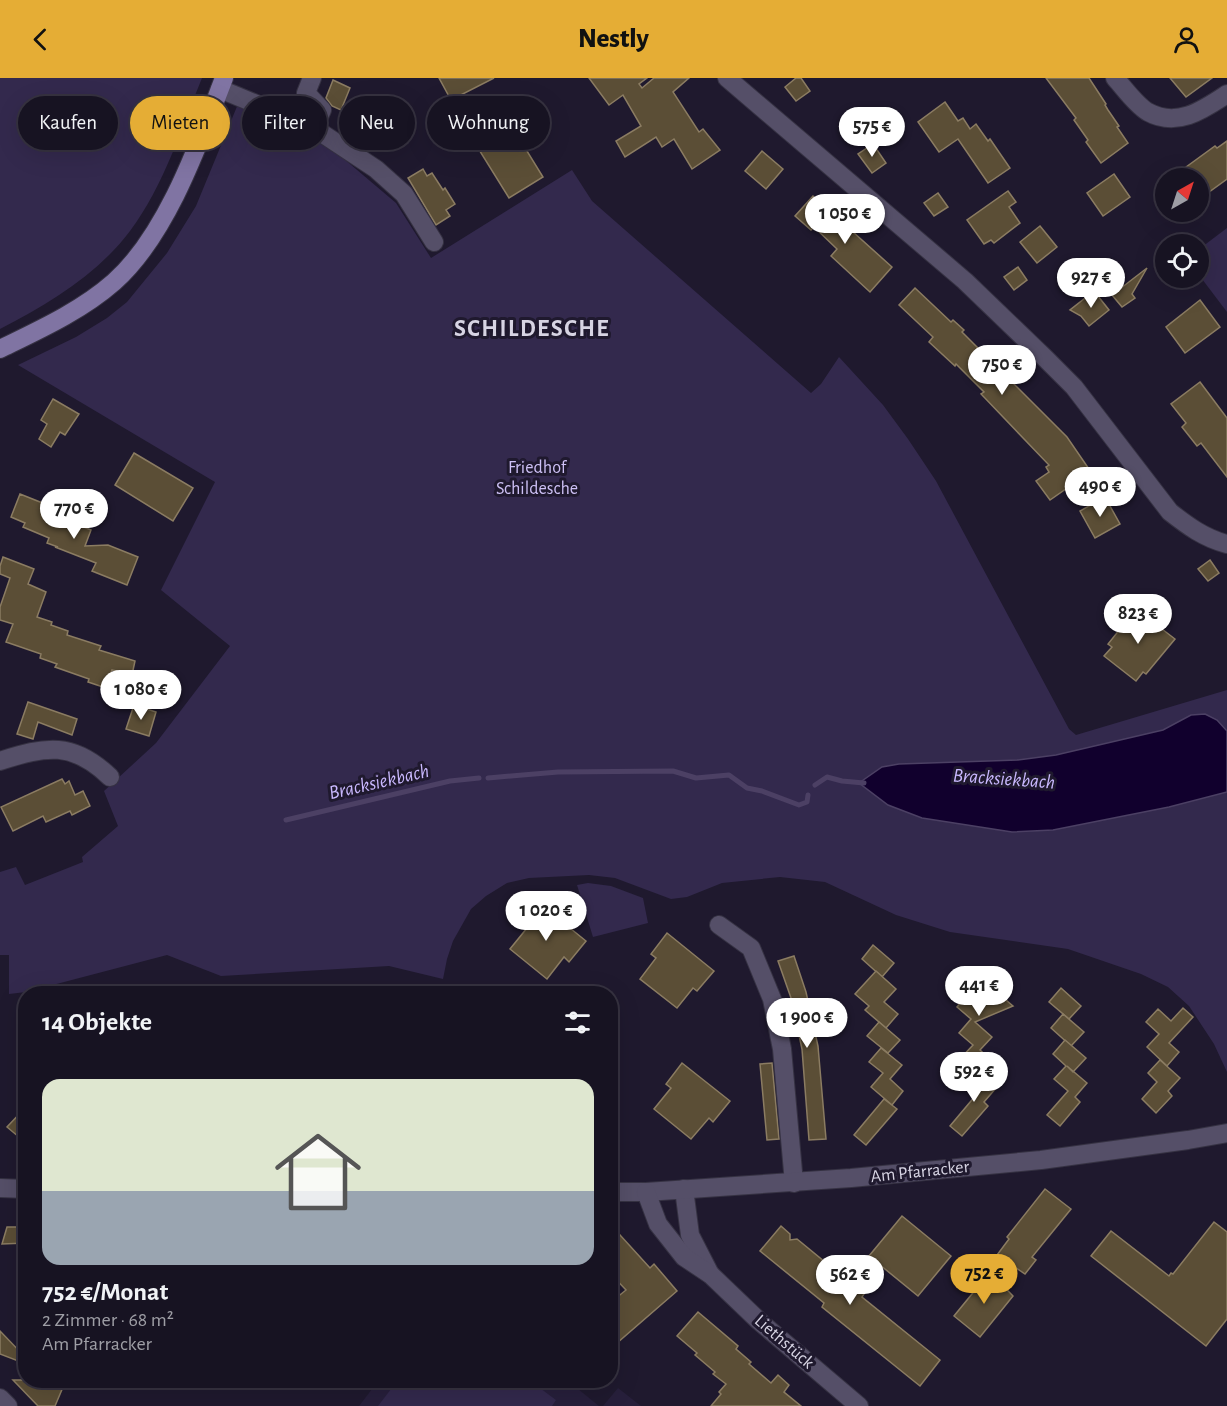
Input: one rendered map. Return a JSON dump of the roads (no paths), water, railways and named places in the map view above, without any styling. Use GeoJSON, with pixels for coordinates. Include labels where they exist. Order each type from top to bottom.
{"type":"FeatureCollection","features":[{"type":"Feature","properties":{"kind":"main road"},"geometry":{"type":"LineString","coordinates":[[0,348],[73,311],[95,297],[115,281],[146,245],[173,201],[222,83]]}},
{"type":"Feature","properties":{"kind":"street"},"geometry":{"type":"LineString","coordinates":[[309,96],[306,93],[312,78]]}},
{"type":"Feature","properties":{"kind":"street"},"geometry":{"type":"LineString","coordinates":[[727,78],[958,274],[1045,358],[1074,387],[1170,512],[1190,528],[1227,544]]}},
{"type":"Feature","properties":{"kind":"street"},"geometry":{"type":"LineString","coordinates":[[1115,78],[1148,112],[1167,118],[1188,118],[1227,94]]}},
{"type":"Feature","properties":{"kind":"street"},"geometry":{"type":"LineString","coordinates":[[222,83],[249,96]]}},
{"type":"Feature","properties":{"kind":"street"},"geometry":{"type":"LineString","coordinates":[[327,137],[376,169],[404,194],[434,242]]}},
{"type":"Feature","properties":{"kind":"street"},"geometry":{"type":"LineString","coordinates":[[0,761],[27,753],[58,749],[76,752],[95,762],[110,777]]}},
{"type":"Feature","properties":{"kind":"street"},"geometry":{"type":"LineString","coordinates":[[719,925],[751,948],[772,999],[782,1048],[794,1183]]}},
{"type":"Feature","properties":{"kind":"street","name":"Am Pfarracker"},"geometry":{"type":"LineString","coordinates":[[618,1192],[794,1183],[1041,1160],[1227,1133]]}},
{"type":"Feature","properties":{"kind":"street"},"geometry":{"type":"LineString","coordinates":[[0,1188],[18,1189]]}},
{"type":"Feature","properties":{"kind":"street","name":"Liethstück"},"geometry":{"type":"LineString","coordinates":[[684,1189],[690,1235],[711,1275]]}},
{"type":"Feature","properties":{"kind":"street","name":"Liethstück"},"geometry":{"type":"LineString","coordinates":[[646,1192],[658,1224],[684,1257],[711,1275],[759,1321],[859,1406]]}},
{"type":"Feature","properties":{"kind":"street"},"geometry":{"type":"LineString","coordinates":[[0,1398],[8,1406]]}},
{"type":"Feature","properties":{"kind":"water"},"geometry":{"type":"Polygon","coordinates":[[[1205,714],[1217,720],[1227,731],[1227,792],[1169,807],[1053,830],[1012,832],[922,818],[888,805],[859,783],[882,767],[899,764],[1018,760],[1056,755],[1163,730],[1191,715],[1205,714]]]}},
{"type":"Feature","properties":{"kind":"waterway","name":"Bracksiekbach"},"geometry":{"type":"LineString","coordinates":[[488,778],[558,772],[673,771],[696,778],[729,775],[747,788],[762,791],[799,805],[807,802],[808,795]]}},
{"type":"Feature","properties":{"kind":"waterway","name":"Bracksiekbach"},"geometry":{"type":"LineString","coordinates":[[815,785],[827,777],[864,783]]}},
{"type":"Feature","properties":{"kind":"waterway","name":"Bracksiekbach"},"geometry":{"type":"LineString","coordinates":[[286,820],[450,781],[479,778]]}},
{"type":"Feature","properties":{"kind":"district","name":"SCHILDESCHE"},"geometry":{"type":"Point","coordinates":[532,329]}},
{"type":"Feature","properties":{"kind":"park label","name":"Friedhof Schildesche"},"geometry":{"type":"Point","coordinates":[537,478]}}]}
